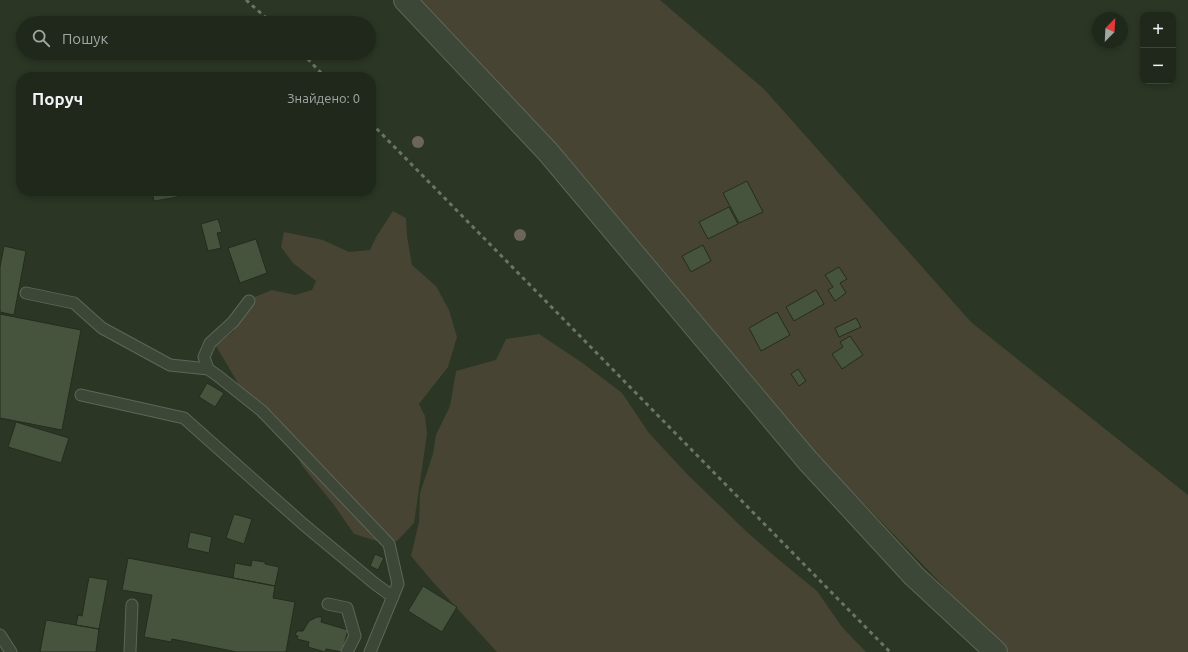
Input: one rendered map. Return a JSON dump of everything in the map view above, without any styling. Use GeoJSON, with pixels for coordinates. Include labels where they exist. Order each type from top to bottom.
{"type":"FeatureCollection","features":[{"type":"Feature","properties":{"kind":"street"},"geometry":{"type":"LineString","coordinates":[[405,0],[548,152],[808,461],[914,576],[996,652]]}},
{"type":"Feature","properties":{"kind":"lane"},"geometry":{"type":"LineString","coordinates":[[26,293],[74,303],[102,328],[170,365],[208,369],[262,411],[389,544],[398,584],[370,652]]}},
{"type":"Feature","properties":{"kind":"lane"},"geometry":{"type":"LineString","coordinates":[[208,369],[204,357],[210,344],[233,322],[249,301]]}},
{"type":"Feature","properties":{"kind":"lane"},"geometry":{"type":"LineString","coordinates":[[81,395],[184,418],[303,524],[374,584],[393,597]]}},
{"type":"Feature","properties":{"kind":"lane"},"geometry":{"type":"LineString","coordinates":[[130,652],[132,604]]}},
{"type":"Feature","properties":{"kind":"lane"},"geometry":{"type":"LineString","coordinates":[[328,604],[347,608],[355,636],[348,652]]}},
{"type":"Feature","properties":{"kind":"lane"},"geometry":{"type":"LineString","coordinates":[[0,635],[11,652]]}},
{"type":"Feature","properties":{"kind":"shaded area"},"geometry":{"type":"Polygon","coordinates":[[[419,0],[660,0],[764,89],[971,322],[1188,495],[1188,652],[1007,652],[761,397],[419,0]]]}},
{"type":"Feature","properties":{"kind":"shaded area"},"geometry":{"type":"Polygon","coordinates":[[[393,211],[406,218],[407,236],[412,265],[436,286],[449,310],[457,337],[448,367],[419,404],[425,416],[427,434],[414,523],[397,541],[377,541],[354,534],[334,505],[303,467],[288,442],[258,417],[216,346],[234,331],[250,299],[272,290],[295,295],[312,290],[316,281],[293,263],[281,247],[284,232],[323,240],[349,252],[370,250],[376,237],[393,211]]]}},
{"type":"Feature","properties":{"kind":"shaded area"},"geometry":{"type":"Polygon","coordinates":[[[539,334],[584,364],[622,393],[649,433],[687,474],[748,533],[817,591],[842,627],[866,652],[497,652],[411,556],[419,522],[420,493],[433,454],[436,435],[450,406],[456,371],[496,360],[506,339],[539,334]]]}},
{"type":"Feature","properties":{"kind":"building"},"geometry":{"type":"Polygon","coordinates":[[[747,181],[763,212],[739,223],[723,193],[747,181]]]}},
{"type":"Feature","properties":{"kind":"building"},"geometry":{"type":"Polygon","coordinates":[[[153,196],[178,196],[178,197],[154,201],[153,196]]]}},
{"type":"Feature","properties":{"kind":"building"},"geometry":{"type":"Polygon","coordinates":[[[729,207],[738,224],[708,239],[699,222],[729,207]]]}},
{"type":"Feature","properties":{"kind":"building"},"geometry":{"type":"Polygon","coordinates":[[[218,219],[222,232],[217,233],[221,248],[208,251],[201,224],[218,219]]]}},
{"type":"Feature","properties":{"kind":"building"},"geometry":{"type":"Polygon","coordinates":[[[256,239],[267,273],[240,283],[228,248],[256,239]]]}},
{"type":"Feature","properties":{"kind":"building"},"geometry":{"type":"Polygon","coordinates":[[[703,245],[711,261],[691,272],[682,256],[703,245]]]}},
{"type":"Feature","properties":{"kind":"building"},"geometry":{"type":"Polygon","coordinates":[[[4,246],[26,251],[14,315],[0,312],[0,267],[4,246]]]}},
{"type":"Feature","properties":{"kind":"building"},"geometry":{"type":"Polygon","coordinates":[[[839,267],[847,279],[840,283],[846,293],[835,301],[828,290],[833,287],[825,275],[839,267]]]}},
{"type":"Feature","properties":{"kind":"building"},"geometry":{"type":"Polygon","coordinates":[[[816,290],[824,304],[794,321],[786,307],[816,290]]]}},
{"type":"Feature","properties":{"kind":"building"},"geometry":{"type":"Polygon","coordinates":[[[777,312],[790,335],[761,351],[749,328],[777,312]]]}},
{"type":"Feature","properties":{"kind":"building"},"geometry":{"type":"Polygon","coordinates":[[[0,314],[81,330],[62,430],[0,418],[0,314]]]}},
{"type":"Feature","properties":{"kind":"building"},"geometry":{"type":"Polygon","coordinates":[[[856,318],[861,327],[839,337],[835,328],[856,318]]]}},
{"type":"Feature","properties":{"kind":"building"},"geometry":{"type":"Polygon","coordinates":[[[850,336],[863,355],[842,369],[832,354],[843,347],[840,342],[850,336]]]}},
{"type":"Feature","properties":{"kind":"building"},"geometry":{"type":"Polygon","coordinates":[[[798,369],[806,381],[799,386],[791,374],[798,369]]]}},
{"type":"Feature","properties":{"kind":"building"},"geometry":{"type":"Polygon","coordinates":[[[207,383],[224,393],[215,407],[199,397],[207,383]]]}},
{"type":"Feature","properties":{"kind":"building"},"geometry":{"type":"Polygon","coordinates":[[[16,422],[69,438],[61,463],[8,447],[16,422]]]}},
{"type":"Feature","properties":{"kind":"building"},"geometry":{"type":"Polygon","coordinates":[[[234,514],[252,519],[244,544],[226,538],[234,514]]]}},
{"type":"Feature","properties":{"kind":"building"},"geometry":{"type":"Polygon","coordinates":[[[190,532],[212,537],[209,553],[187,548],[190,532]]]}},
{"type":"Feature","properties":{"kind":"building"},"geometry":{"type":"Polygon","coordinates":[[[375,554],[384,558],[378,570],[370,566],[375,554]]]}},
{"type":"Feature","properties":{"kind":"building"},"geometry":{"type":"Polygon","coordinates":[[[128,558],[275,586],[273,598],[295,602],[286,652],[237,652],[172,639],[171,642],[144,637],[152,595],[122,590],[128,558]]]}},
{"type":"Feature","properties":{"kind":"building"},"geometry":{"type":"Polygon","coordinates":[[[252,560],[265,562],[265,564],[279,567],[275,586],[233,578],[235,563],[251,566],[252,560]]]}},
{"type":"Feature","properties":{"kind":"building"},"geometry":{"type":"Polygon","coordinates":[[[89,577],[108,580],[99,629],[76,625],[78,615],[82,616],[89,577]]]}},
{"type":"Feature","properties":{"kind":"building"},"geometry":{"type":"Polygon","coordinates":[[[423,586],[457,607],[442,632],[408,611],[423,586]]]}},
{"type":"Feature","properties":{"kind":"building"},"geometry":{"type":"Polygon","coordinates":[[[317,617],[322,617],[321,622],[348,630],[342,652],[326,649],[325,652],[308,647],[309,642],[297,639],[298,636],[295,635],[297,631],[303,631],[309,621],[317,617]]]}},
{"type":"Feature","properties":{"kind":"building"},"geometry":{"type":"Polygon","coordinates":[[[46,620],[99,629],[96,652],[40,652],[46,620]]]}},
{"type":"Feature","properties":{"kind":"railway"},"geometry":{"type":"LineString","coordinates":[[246,0],[264,16]]}},
{"type":"Feature","properties":{"kind":"railway"},"geometry":{"type":"LineString","coordinates":[[309,60],[320,72]]}},
{"type":"Feature","properties":{"kind":"railway"},"geometry":{"type":"LineString","coordinates":[[376,128],[890,652]]}}]}
